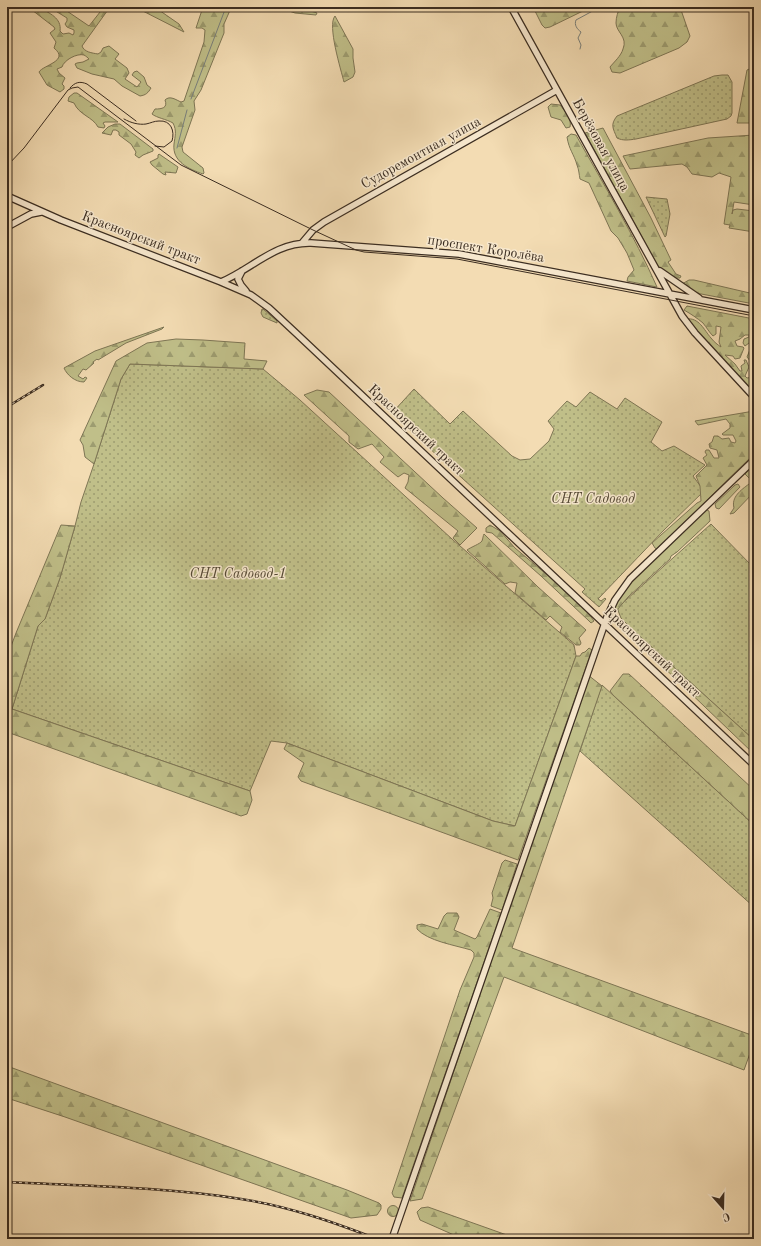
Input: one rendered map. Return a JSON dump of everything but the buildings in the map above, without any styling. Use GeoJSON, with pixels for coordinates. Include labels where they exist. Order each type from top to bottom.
{"type":"FeatureCollection","features":[{"type":"Feature","properties":{"kind":"main road","name":"Берёзовая улица"},"geometry":{"type":"LineString","coordinates":[[511,7],[688,325],[754,397]]}},
{"type":"Feature","properties":{"kind":"main road","name":"Судоремонтная улица"},"geometry":{"type":"LineString","coordinates":[[302,243],[313,230],[324,222],[557,90]]}},
{"type":"Feature","properties":{"kind":"main road","name":"Красноярский тракт"},"geometry":{"type":"LineString","coordinates":[[7,196],[41,212],[251,295],[298,335],[754,765]]}},
{"type":"Feature","properties":{"kind":"main road"},"geometry":{"type":"LineString","coordinates":[[7,227],[23,218],[41,212]]}},
{"type":"Feature","properties":{"kind":"main road","name":"проспект Королёва"},"geometry":{"type":"LineString","coordinates":[[221,282],[231,278],[276,250],[302,243],[459,254],[754,310]]}},
{"type":"Feature","properties":{"kind":"main road"},"geometry":{"type":"LineString","coordinates":[[656,267],[702,300]]}},
{"type":"Feature","properties":{"kind":"main road"},"geometry":{"type":"LineString","coordinates":[[244,270],[239,277],[239,282],[251,295]]}},
{"type":"Feature","properties":{"kind":"main road"},"geometry":{"type":"LineString","coordinates":[[392,1239],[604,623],[615,600],[630,580],[754,460]]}},
{"type":"Feature","properties":{"kind":"green space"},"geometry":{"type":"Polygon","coordinates":[[[49,7],[61,7],[89,26],[104,7],[110,7],[82,46],[86,51],[98,54],[103,48],[109,46],[119,54],[115,59],[127,68],[129,73],[125,79],[137,87],[141,82],[132,75],[137,71],[144,77],[147,85],[151,88],[149,91],[140,96],[122,86],[114,79],[92,74],[77,68],[75,64],[89,59],[84,55],[78,55],[71,58],[63,64],[62,67],[57,69],[65,78],[62,84],[64,89],[60,92],[47,85],[39,72],[41,69],[54,62],[59,56],[58,52],[54,48],[56,42],[50,33],[55,29],[32,10],[40,8],[54,16],[59,23],[60,31],[63,34],[69,33],[73,35],[74,33],[74,30],[67,27],[65,24],[67,18],[49,7]]]}},
{"type":"Feature","properties":{"kind":"green space"},"geometry":{"type":"Polygon","coordinates":[[[135,7],[156,8],[179,24],[184,32],[135,7]]]}},
{"type":"Feature","properties":{"kind":"green space"},"geometry":{"type":"Polygon","coordinates":[[[203,7],[237,7],[231,8],[224,24],[224,33],[201,90],[194,101],[195,110],[182,147],[183,152],[203,168],[203,174],[182,164],[176,156],[174,150],[175,131],[173,123],[152,114],[155,109],[165,106],[165,100],[169,98],[173,98],[181,102],[184,101],[204,42],[205,30],[202,28],[196,28],[203,7]]]}},
{"type":"Feature","properties":{"kind":"green space"},"geometry":{"type":"Polygon","coordinates":[[[277,7],[298,7],[317,13],[316,15],[295,13],[277,7]]]}},
{"type":"Feature","properties":{"kind":"green space"},"geometry":{"type":"Polygon","coordinates":[[[533,7],[587,7],[585,10],[545,28],[533,7]]]}},
{"type":"Feature","properties":{"kind":"green space"},"geometry":{"type":"Polygon","coordinates":[[[620,7],[680,7],[690,36],[687,42],[679,48],[620,73],[612,72],[610,67],[621,54],[624,45],[623,38],[616,23],[620,7]]]}},
{"type":"Feature","properties":{"kind":"green space"},"geometry":{"type":"Polygon","coordinates":[[[335,16],[353,49],[355,72],[353,77],[344,82],[334,38],[333,21],[335,16]]]}},
{"type":"Feature","properties":{"kind":"green space"},"geometry":{"type":"Polygon","coordinates":[[[754,67],[754,123],[737,123],[747,70],[754,67]]]}},
{"type":"Feature","properties":{"kind":"green space"},"geometry":{"type":"Polygon","coordinates":[[[728,75],[732,82],[732,113],[727,119],[636,139],[624,140],[617,138],[613,129],[613,124],[617,116],[714,76],[728,75]]]}},
{"type":"Feature","properties":{"kind":"green space"},"geometry":{"type":"Polygon","coordinates":[[[74,93],[77,93],[118,122],[105,122],[103,123],[105,126],[104,128],[98,127],[76,107],[74,103],[68,101],[69,97],[74,93]]]}},
{"type":"Feature","properties":{"kind":"green space"},"geometry":{"type":"Polygon","coordinates":[[[551,104],[560,105],[562,107],[569,118],[570,127],[566,128],[561,120],[551,117],[548,107],[551,104]]]}},
{"type":"Feature","properties":{"kind":"green space"},"geometry":{"type":"Polygon","coordinates":[[[115,124],[120,124],[153,149],[153,151],[139,158],[135,155],[136,152],[131,144],[119,135],[119,132],[113,130],[111,135],[102,133],[108,127],[115,124]]]}},
{"type":"Feature","properties":{"kind":"green space"},"geometry":{"type":"Polygon","coordinates":[[[603,128],[651,218],[671,260],[668,262],[676,274],[681,276],[680,278],[668,276],[659,268],[585,133],[603,128]]]}},
{"type":"Feature","properties":{"kind":"green space"},"geometry":{"type":"Polygon","coordinates":[[[571,134],[576,135],[608,191],[639,248],[657,287],[627,281],[628,277],[634,270],[627,253],[618,238],[611,231],[589,183],[580,179],[578,167],[570,149],[567,137],[571,134]]]}},
{"type":"Feature","properties":{"kind":"green space"},"geometry":{"type":"Polygon","coordinates":[[[754,135],[754,205],[734,202],[732,214],[733,210],[737,209],[754,211],[754,232],[729,228],[730,225],[724,224],[731,177],[719,173],[712,177],[692,174],[687,167],[682,164],[630,169],[623,156],[708,138],[754,135]]]}},
{"type":"Feature","properties":{"kind":"green space"},"geometry":{"type":"Polygon","coordinates":[[[159,154],[178,167],[176,173],[165,172],[166,175],[163,174],[152,165],[150,162],[158,158],[159,154]]]}},
{"type":"Feature","properties":{"kind":"green space"},"geometry":{"type":"Polygon","coordinates":[[[646,197],[667,199],[670,214],[665,237],[646,197]]]}},
{"type":"Feature","properties":{"kind":"green space"},"geometry":{"type":"Polygon","coordinates":[[[689,280],[754,294],[754,304],[696,293],[682,284],[689,280]]]}},
{"type":"Feature","properties":{"kind":"green space"},"geometry":{"type":"Polygon","coordinates":[[[687,306],[754,319],[754,369],[747,357],[751,347],[750,344],[749,343],[745,346],[743,343],[744,339],[749,337],[749,335],[745,335],[735,341],[737,346],[744,348],[740,358],[735,359],[733,356],[725,355],[740,371],[742,371],[741,366],[745,363],[744,360],[746,360],[749,367],[745,376],[747,378],[754,377],[754,394],[686,319],[691,319],[698,322],[713,341],[721,347],[719,342],[721,327],[716,326],[716,334],[713,336],[703,323],[684,310],[687,306]]]}},
{"type":"Feature","properties":{"kind":"green space"},"geometry":{"type":"Polygon","coordinates":[[[262,309],[277,321],[277,323],[263,317],[261,313],[262,309]]]}},
{"type":"Feature","properties":{"kind":"green space"},"geometry":{"type":"Polygon","coordinates":[[[164,327],[126,343],[98,360],[97,359],[86,370],[83,369],[78,376],[83,379],[85,377],[87,378],[84,382],[72,378],[64,368],[95,351],[164,327]]]}},
{"type":"Feature","properties":{"kind":"green space"},"geometry":{"type":"Polygon","coordinates":[[[176,339],[245,343],[244,359],[267,361],[263,369],[130,364],[121,379],[94,464],[85,457],[83,445],[80,440],[116,361],[147,343],[176,339]]]}},
{"type":"Feature","properties":{"kind":"green space","name":"СНТ Садовод-1"},"geometry":{"type":"Polygon","coordinates":[[[130,364],[263,369],[300,400],[452,539],[574,645],[576,656],[515,826],[493,821],[287,743],[271,741],[250,791],[12,709],[38,626],[45,619],[60,578],[81,502],[121,379],[130,364]]]}},
{"type":"Feature","properties":{"kind":"green space","name":"СНТ Садовод"},"geometry":{"type":"Polygon","coordinates":[[[414,389],[450,424],[463,411],[512,456],[520,460],[530,459],[549,441],[554,429],[548,421],[567,401],[576,407],[590,392],[617,409],[625,398],[662,422],[651,442],[662,451],[674,446],[705,465],[693,476],[704,491],[664,530],[598,599],[601,601],[605,598],[606,599],[599,607],[582,592],[585,589],[392,413],[414,389]]]}},
{"type":"Feature","properties":{"kind":"green space"},"geometry":{"type":"Polygon","coordinates":[[[317,390],[329,392],[477,528],[460,545],[453,538],[458,531],[405,488],[409,475],[404,473],[398,477],[380,462],[384,457],[372,444],[358,449],[349,442],[349,436],[304,395],[317,390]]]}},
{"type":"Feature","properties":{"kind":"green space"},"geometry":{"type":"Polygon","coordinates":[[[754,411],[754,454],[657,549],[655,548],[652,543],[701,501],[700,486],[696,476],[707,465],[703,458],[707,455],[705,452],[706,450],[709,450],[714,458],[719,458],[717,450],[710,448],[709,444],[712,442],[714,436],[718,436],[722,439],[729,438],[731,442],[735,443],[736,441],[733,435],[722,434],[730,428],[730,424],[726,419],[698,425],[695,421],[754,411]]]}},
{"type":"Feature","properties":{"kind":"green space"},"geometry":{"type":"Polygon","coordinates":[[[754,465],[754,483],[745,474],[754,465]]]}},
{"type":"Feature","properties":{"kind":"green space"},"geometry":{"type":"Polygon","coordinates":[[[738,484],[740,487],[719,509],[716,508],[715,504],[735,485],[738,484]]]}},
{"type":"Feature","properties":{"kind":"green space"},"geometry":{"type":"Polygon","coordinates":[[[749,484],[754,489],[754,492],[734,513],[730,514],[734,508],[733,504],[735,497],[749,484]]]}},
{"type":"Feature","properties":{"kind":"green space"},"geometry":{"type":"Polygon","coordinates":[[[705,509],[709,511],[710,521],[628,597],[617,610],[614,611],[613,609],[619,597],[630,583],[705,509]]]}},
{"type":"Feature","properties":{"kind":"green space"},"geometry":{"type":"Polygon","coordinates":[[[711,524],[754,568],[754,740],[634,631],[621,618],[617,608],[711,524]]]}},
{"type":"Feature","properties":{"kind":"green space"},"geometry":{"type":"Polygon","coordinates":[[[61,525],[75,526],[60,578],[45,619],[38,626],[12,709],[250,791],[252,800],[247,814],[241,816],[7,732],[7,657],[61,525]]]}},
{"type":"Feature","properties":{"kind":"green space"},"geometry":{"type":"Polygon","coordinates":[[[490,525],[500,531],[515,548],[552,579],[588,613],[594,621],[591,623],[492,533],[486,532],[486,528],[490,525]]]}},
{"type":"Feature","properties":{"kind":"green space"},"geometry":{"type":"Polygon","coordinates":[[[484,534],[538,587],[586,630],[579,638],[581,643],[580,645],[576,645],[560,632],[562,627],[550,616],[546,620],[515,593],[517,583],[510,582],[505,584],[467,550],[481,542],[484,534]]]}},
{"type":"Feature","properties":{"kind":"green space"},"geometry":{"type":"Polygon","coordinates":[[[634,631],[754,740],[754,754],[632,637],[634,631]]]}},
{"type":"Feature","properties":{"kind":"green space"},"geometry":{"type":"Polygon","coordinates":[[[589,648],[592,650],[518,860],[301,781],[298,777],[304,763],[284,749],[287,743],[493,821],[515,826],[576,656],[580,656],[589,648]]]}},
{"type":"Feature","properties":{"kind":"green space"},"geometry":{"type":"Polygon","coordinates":[[[623,674],[629,674],[754,790],[754,825],[613,695],[610,691],[623,674]]]}},
{"type":"Feature","properties":{"kind":"green space"},"geometry":{"type":"Polygon","coordinates":[[[588,675],[602,686],[512,948],[754,1036],[754,1042],[744,1070],[504,977],[422,1199],[410,1201],[588,675]]]}},
{"type":"Feature","properties":{"kind":"green space"},"geometry":{"type":"Polygon","coordinates":[[[602,685],[754,825],[754,907],[580,751],[602,685]]]}},
{"type":"Feature","properties":{"kind":"green space"},"geometry":{"type":"Polygon","coordinates":[[[505,860],[517,864],[502,910],[491,906],[493,898],[492,893],[502,863],[505,860]]]}},
{"type":"Feature","properties":{"kind":"green space"},"geometry":{"type":"Polygon","coordinates":[[[490,909],[501,913],[402,1198],[394,1197],[392,1193],[460,990],[474,957],[474,953],[471,950],[428,937],[417,929],[417,925],[422,924],[438,929],[447,913],[457,913],[459,917],[454,930],[475,939],[490,909]]]}},
{"type":"Feature","properties":{"kind":"green space"},"geometry":{"type":"Polygon","coordinates":[[[7,1066],[347,1190],[379,1203],[381,1205],[381,1209],[377,1215],[351,1218],[7,1098],[7,1066]]]}},
{"type":"Feature","properties":{"kind":"green space"},"geometry":{"type":"Polygon","coordinates":[[[391,1206],[395,1206],[397,1207],[397,1215],[391,1216],[388,1213],[388,1209],[391,1206]]]}},
{"type":"Feature","properties":{"kind":"green space"},"geometry":{"type":"Polygon","coordinates":[[[428,1207],[518,1239],[463,1239],[420,1220],[417,1212],[421,1208],[428,1207]]]}},
{"type":"Feature","properties":{"kind":"waterway"},"geometry":{"type":"LineString","coordinates":[[191,99],[226,7]]}},
{"type":"Feature","properties":{"kind":"waterway"},"geometry":{"type":"LineString","coordinates":[[580,49],[581,45],[578,38],[581,32],[576,27],[576,20],[600,7]]}},
{"type":"Feature","properties":{"kind":"waterway"},"geometry":{"type":"LineString","coordinates":[[177,148],[187,110]]}},
{"type":"Feature","properties":{"kind":"tram line"},"geometry":{"type":"LineString","coordinates":[[70,88],[74,84],[78,83],[87,84],[136,121]]}},
{"type":"Feature","properties":{"kind":"tram line"},"geometry":{"type":"LineString","coordinates":[[7,166],[24,148],[68,90],[78,87],[181,165],[356,250],[364,252],[457,259],[754,316]]}},
{"type":"Feature","properties":{"kind":"tram line"},"geometry":{"type":"LineString","coordinates":[[124,119],[138,124],[159,121],[167,122],[172,130],[172,141],[164,147],[155,146]]}},
{"type":"Feature","properties":{"kind":"railway"},"geometry":{"type":"LineString","coordinates":[[7,407],[43,385]]}},
{"type":"Feature","properties":{"kind":"railway"},"geometry":{"type":"LineString","coordinates":[[7,1182],[154,1189],[241,1199],[310,1215],[377,1239]]}}]}
